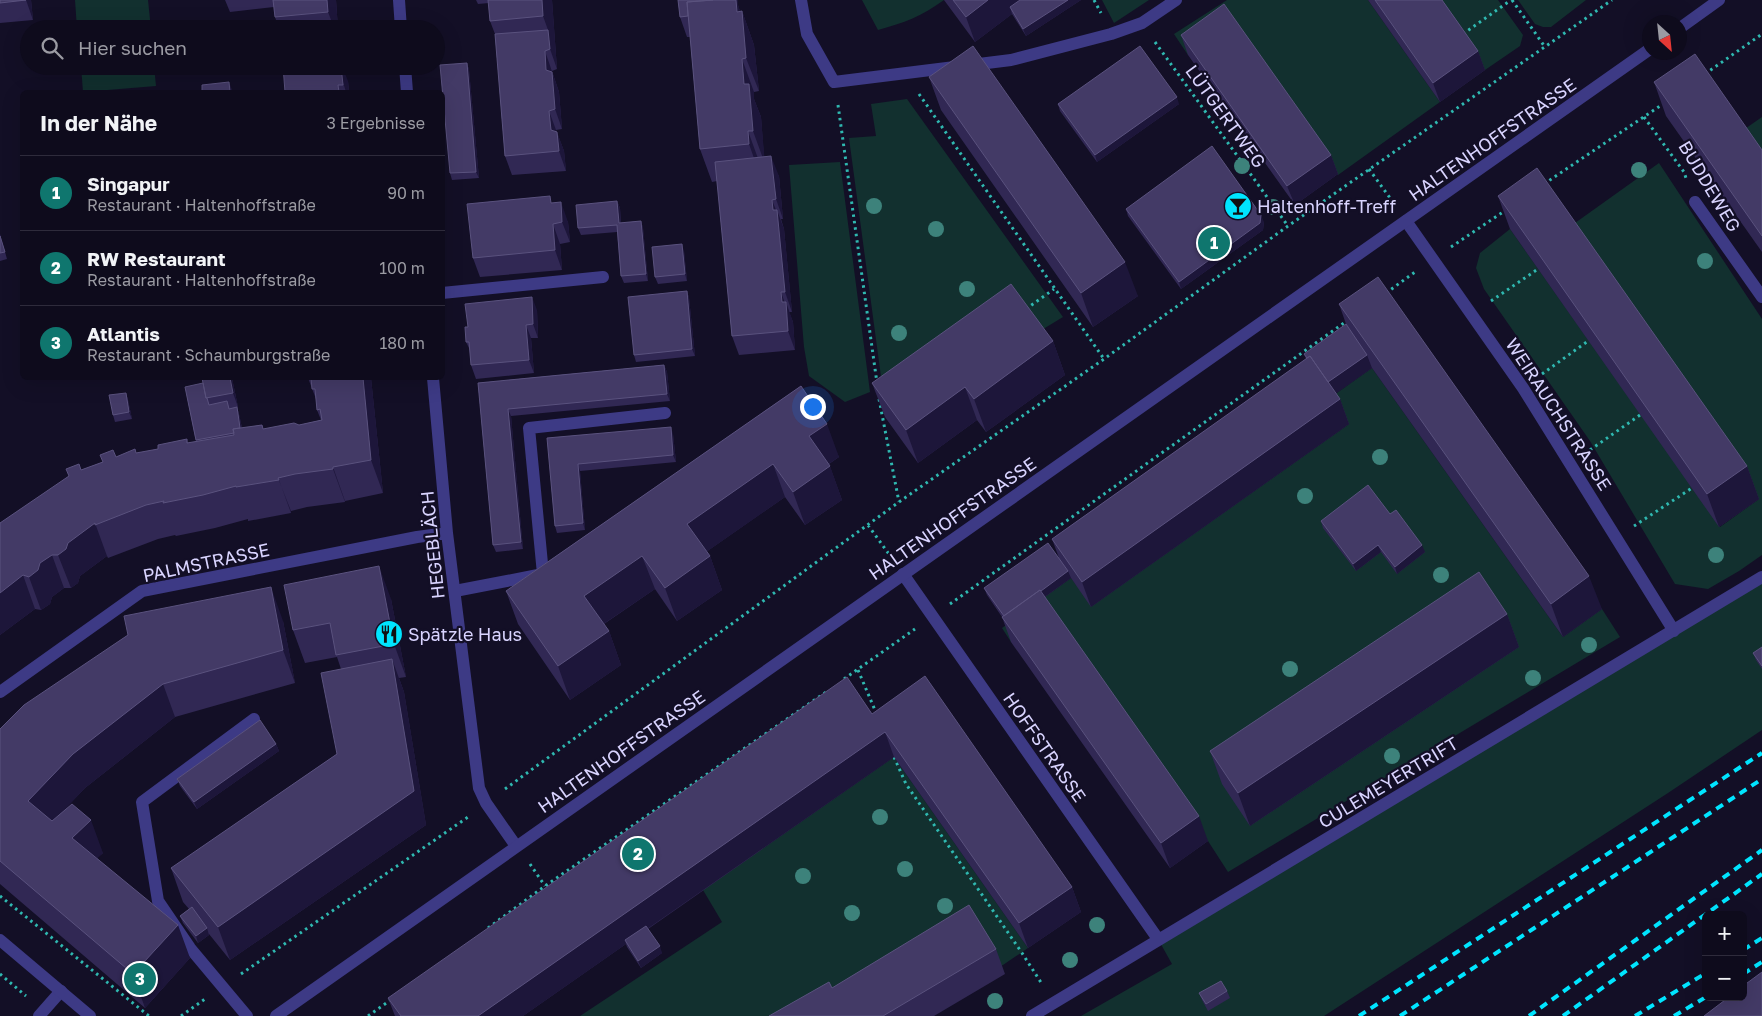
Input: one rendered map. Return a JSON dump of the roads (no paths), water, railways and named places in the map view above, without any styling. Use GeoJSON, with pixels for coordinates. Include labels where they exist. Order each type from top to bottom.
{"type":"FeatureCollection","features":[{"type":"Feature","properties":{"kind":"street"},"geometry":{"type":"LineString","coordinates":[[398,0],[400,20]]}},
{"type":"Feature","properties":{"kind":"street"},"geometry":{"type":"LineString","coordinates":[[801,0],[807,34],[834,82],[1011,60],[1112,34],[1142,22],[1176,0]]}},
{"type":"Feature","properties":{"kind":"street"},"geometry":{"type":"LineString","coordinates":[[1687,23],[1720,0]]}},
{"type":"Feature","properties":{"kind":"street","name":"HALTENHOFFSTRASSE"},"geometry":{"type":"LineString","coordinates":[[276,1016],[1642,55]]}},
{"type":"Feature","properties":{"kind":"street"},"geometry":{"type":"LineString","coordinates":[[406,75],[407,90]]}},
{"type":"Feature","properties":{"kind":"street","name":"BUDDEWEG"},"geometry":{"type":"LineString","coordinates":[[1695,202],[1762,297]]}},
{"type":"Feature","properties":{"kind":"street","name":"WEIRAUCHSTRASSE"},"geometry":{"type":"LineString","coordinates":[[1406,221],[1434,258],[1523,388],[1674,631]]}},
{"type":"Feature","properties":{"kind":"street"},"geometry":{"type":"LineString","coordinates":[[445,292],[603,277]]}},
{"type":"Feature","properties":{"kind":"street","name":"HEGEBLÄCH"},"geometry":{"type":"LineString","coordinates":[[433,380],[447,532],[479,788],[486,803],[516,846]]}},
{"type":"Feature","properties":{"kind":"street"},"geometry":{"type":"LineString","coordinates":[[454,591],[543,574],[529,428],[665,414]]}},
{"type":"Feature","properties":{"kind":"street","name":"PALMSTRASSE"},"geometry":{"type":"LineString","coordinates":[[0,692],[142,591],[447,532]]}},
{"type":"Feature","properties":{"kind":"street","name":"HOFFSTRASSE"},"geometry":{"type":"LineString","coordinates":[[903,574],[1158,939]]}},
{"type":"Feature","properties":{"kind":"street","name":"CULEMEYERTRIFT"},"geometry":{"type":"LineString","coordinates":[[1032,1016],[1762,577]]}},
{"type":"Feature","properties":{"kind":"street"},"geometry":{"type":"LineString","coordinates":[[247,1016],[190,948],[158,901],[142,802],[254,719]]}},
{"type":"Feature","properties":{"kind":"street"},"geometry":{"type":"LineString","coordinates":[[0,940],[90,1016]]}},
{"type":"Feature","properties":{"kind":"street"},"geometry":{"type":"LineString","coordinates":[[39,1016],[61,991]]}},
{"type":"Feature","properties":{"kind":"railway"},"geometry":{"type":"LineString","coordinates":[[1359,1016],[1762,753]]}},
{"type":"Feature","properties":{"kind":"railway"},"geometry":{"type":"LineString","coordinates":[[1400,1016],[1762,779]]}},
{"type":"Feature","properties":{"kind":"railway"},"geometry":{"type":"LineString","coordinates":[[1529,1016],[1762,850]]}},
{"type":"Feature","properties":{"kind":"railway"},"geometry":{"type":"LineString","coordinates":[[1563,1016],[1762,874]]}},
{"type":"Feature","properties":{"kind":"railway"},"geometry":{"type":"LineString","coordinates":[[1747,947],[1762,938]]}},
{"type":"Feature","properties":{"kind":"railway"},"geometry":{"type":"LineString","coordinates":[[1747,971],[1762,962]]}},
{"type":"Feature","properties":{"kind":"railway"},"geometry":{"type":"LineString","coordinates":[[1635,1016],[1702,975]]}},
{"type":"Feature","properties":{"kind":"railway"},"geometry":{"type":"LineString","coordinates":[[1674,1016],[1702,999]]}},
{"type":"Feature","properties":{"kind":"place","name":"Haltenhoff-Treff"},"geometry":{"type":"Point","coordinates":[1238,206]}},
{"type":"Feature","properties":{"kind":"place","name":"Singapur"},"geometry":{"type":"Point","coordinates":[1214,243]}},
{"type":"Feature","properties":{"kind":"place","name":"Spätzle Haus"},"geometry":{"type":"Point","coordinates":[389,634]}},
{"type":"Feature","properties":{"kind":"place","name":"RW Restaurant"},"geometry":{"type":"Point","coordinates":[638,854]}},
{"type":"Feature","properties":{"kind":"place","name":"Atlantis"},"geometry":{"type":"Point","coordinates":[140,979]}}]}
